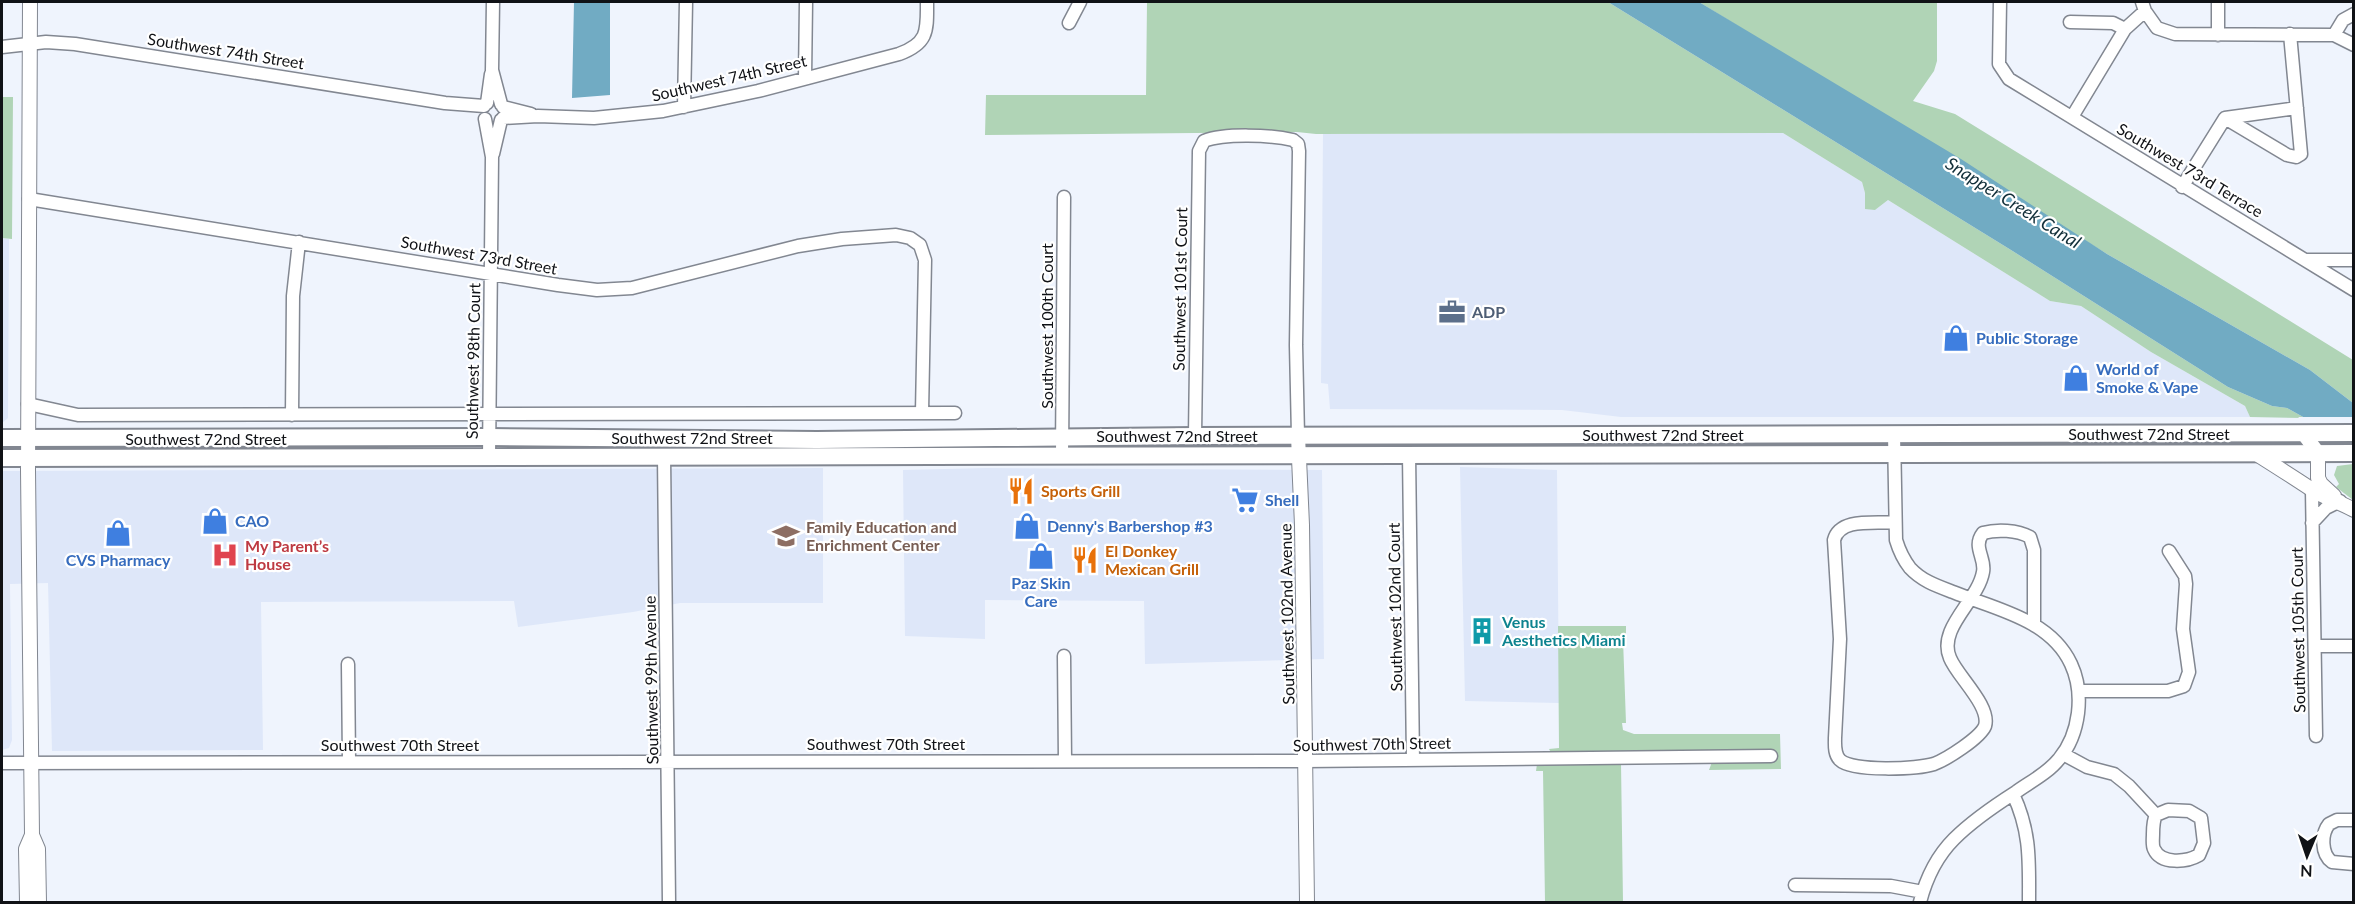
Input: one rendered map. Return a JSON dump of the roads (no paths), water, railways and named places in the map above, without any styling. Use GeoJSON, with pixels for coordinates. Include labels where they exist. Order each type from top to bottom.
{"type":"FeatureCollection","features":[{"type":"Feature","properties":{"kind":"main road","name":"Southwest 72nd Street"},"geometry":{"type":"LineString","coordinates":[[2,458],[664,456],[817,448],[920,438],[2354,433]]}},
{"type":"Feature","properties":{"kind":"main road"},"geometry":{"type":"LineString","coordinates":[[2068,453],[2069,434]]}},
{"type":"Feature","properties":{"kind":"main road"},"geometry":{"type":"LineString","coordinates":[[2182,434],[2182,453]]}},
{"type":"Feature","properties":{"kind":"main road"},"geometry":{"type":"LineString","coordinates":[[1568,454],[1596,442],[1602,435]]}},
{"type":"Feature","properties":{"kind":"main road"},"geometry":{"type":"LineString","coordinates":[[1762,435],[1762,454]]}},
{"type":"Feature","properties":{"kind":"main road","name":"Southwest 72nd Street"},"geometry":{"type":"LineString","coordinates":[[2,438],[664,438],[920,456],[2354,453]]}},
{"type":"Feature","properties":{"kind":"main road"},"geometry":{"type":"LineString","coordinates":[[664,438],[664,456]]}},
{"type":"Feature","properties":{"kind":"main road"},"geometry":{"type":"LineString","coordinates":[[920,438],[920,456]]}},
{"type":"Feature","properties":{"kind":"main road"},"geometry":{"type":"LineString","coordinates":[[291,439],[291,457]]}},
{"type":"Feature","properties":{"kind":"street"},"geometry":{"type":"LineString","coordinates":[[30,2],[28,404],[30,763],[32,835],[38,849],[39,903]]}},
{"type":"Feature","properties":{"kind":"street","name":"Southwest 98th Court"},"geometry":{"type":"LineString","coordinates":[[489,457],[492,158],[485,111],[492,70],[493,2]]}},
{"type":"Feature","properties":{"kind":"street"},"geometry":{"type":"LineString","coordinates":[[684,107],[686,2]]}},
{"type":"Feature","properties":{"kind":"street"},"geometry":{"type":"LineString","coordinates":[[805,78],[806,2]]}},
{"type":"Feature","properties":{"kind":"street","name":"Southwest 74th Street"},"geometry":{"type":"LineString","coordinates":[[502,112],[538,116],[606,117],[684,107],[899,54],[921,42],[926,28],[927,2]]}},
{"type":"Feature","properties":{"kind":"street"},"geometry":{"type":"LineString","coordinates":[[1069,23],[1080,2]]}},
{"type":"Feature","properties":{"kind":"street","name":"Southwest 73rd Terrace"},"geometry":{"type":"LineString","coordinates":[[2000,2],[1999,64],[2009,79],[2182,187],[2354,290]]}},
{"type":"Feature","properties":{"kind":"street"},"geometry":{"type":"LineString","coordinates":[[2218,2],[2218,35]]}},
{"type":"Feature","properties":{"kind":"street"},"geometry":{"type":"LineString","coordinates":[[2072,117],[2125,28],[2144,6],[2153,25],[2168,33],[2182,35],[2334,35],[2354,45]]}},
{"type":"Feature","properties":{"kind":"street"},"geometry":{"type":"LineString","coordinates":[[2334,35],[2343,20],[2354,14]]}},
{"type":"Feature","properties":{"kind":"street"},"geometry":{"type":"LineString","coordinates":[[2070,22],[2113,23],[2125,28]]}},
{"type":"Feature","properties":{"kind":"street"},"geometry":{"type":"LineString","coordinates":[[2225,117],[2287,155],[2296,158],[2302,151],[2290,34]]}},
{"type":"Feature","properties":{"kind":"street","name":"Southwest 74th Street"},"geometry":{"type":"LineString","coordinates":[[2,47],[52,42],[75,44],[485,111]]}},
{"type":"Feature","properties":{"kind":"street","name":"Southwest 98th Court"},"geometry":{"type":"LineString","coordinates":[[492,70],[502,112],[492,158]]}},
{"type":"Feature","properties":{"kind":"street"},"geometry":{"type":"LineString","coordinates":[[495,101],[502,112],[495,123],[485,111],[495,101]]}},
{"type":"Feature","properties":{"kind":"street"},"geometry":{"type":"LineString","coordinates":[[2225,117],[2297,108]]}},
{"type":"Feature","properties":{"kind":"street"},"geometry":{"type":"LineString","coordinates":[[2182,187],[2225,117]]}},
{"type":"Feature","properties":{"kind":"street","name":"Southwest 102nd Avenue"},"geometry":{"type":"LineString","coordinates":[[1202,143],[1207,139],[1218,137],[1268,137],[1289,139],[1298,144],[1296,345],[1302,525],[1307,903]]}},
{"type":"Feature","properties":{"kind":"street","name":"Southwest 101st Court"},"geometry":{"type":"LineString","coordinates":[[1195,436],[1198,160],[1202,143]]}},
{"type":"Feature","properties":{"kind":"street","name":"Southwest 100th Court"},"geometry":{"type":"LineString","coordinates":[[1062,455],[1064,197]]}},
{"type":"Feature","properties":{"kind":"street","name":"Southwest 73rd Street"},"geometry":{"type":"LineString","coordinates":[[29,200],[580,288],[622,289],[663,281],[817,242],[896,235],[910,238],[920,244],[925,260],[922,412]]}},
{"type":"Feature","properties":{"kind":"street"},"geometry":{"type":"LineString","coordinates":[[292,414],[292,307],[299,242]]}},
{"type":"Feature","properties":{"kind":"street"},"geometry":{"type":"LineString","coordinates":[[2307,260],[2354,260]]}},
{"type":"Feature","properties":{"kind":"street","name":"Southwest 72nd Street"},"geometry":{"type":"LineString","coordinates":[[28,404],[78,415],[955,413]]}},
{"type":"Feature","properties":{"kind":"street"},"geometry":{"type":"LineString","coordinates":[[2305,433],[2300,453],[2299,472],[2307,485]]}},
{"type":"Feature","properties":{"kind":"street"},"geometry":{"type":"LineString","coordinates":[[2305,433],[2325,453],[2318,478],[2321,484],[2340,501]]}},
{"type":"Feature","properties":{"kind":"street"},"geometry":{"type":"LineString","coordinates":[[1795,885],[1891,886],[1921,897],[1938,859],[1953,840],[1977,819],[2048,769],[2063,754],[2077,721],[2079,691],[2072,665],[2055,640],[2034,625],[2013,615],[1928,582],[1911,568],[1901,554],[1896,540],[1894,522],[1894,434]]}},
{"type":"Feature","properties":{"kind":"street"},"geometry":{"type":"LineString","coordinates":[[2255,453],[2354,510]]}},
{"type":"Feature","properties":{"kind":"street","name":"Southwest 102nd Court"},"geometry":{"type":"LineString","coordinates":[[1409,454],[1413,760]]}},
{"type":"Feature","properties":{"kind":"street","name":"Southwest 99th Avenue"},"geometry":{"type":"LineString","coordinates":[[664,456],[669,903]]}},
{"type":"Feature","properties":{"kind":"street","name":"Southwest 105th Court"},"geometry":{"type":"LineString","coordinates":[[2307,485],[2313,523],[2316,736]]}},
{"type":"Feature","properties":{"kind":"street"},"geometry":{"type":"LineString","coordinates":[[2313,523],[2326,508],[2340,501]]}},
{"type":"Feature","properties":{"kind":"street"},"geometry":{"type":"LineString","coordinates":[[1894,522],[1850,525],[1838,531],[1834,540],[1840,639],[1840,678],[1835,731],[1836,751],[1839,759],[1853,766],[1923,766],[1939,762],[1980,733],[1985,723],[1985,714],[1952,662],[1947,646],[1957,615],[1972,600],[1984,568],[1978,550],[1983,533],[1989,531],[2024,534],[2030,537],[2034,550],[2034,625]]}},
{"type":"Feature","properties":{"kind":"street"},"geometry":{"type":"LineString","coordinates":[[2079,691],[2168,691],[2184,686],[2189,672],[2183,629],[2186,584],[2185,576],[2169,551]]}},
{"type":"Feature","properties":{"kind":"street"},"geometry":{"type":"LineString","coordinates":[[2315,646],[2354,646]]}},
{"type":"Feature","properties":{"kind":"street"},"geometry":{"type":"LineString","coordinates":[[1064,656],[1065,761]]}},
{"type":"Feature","properties":{"kind":"street"},"geometry":{"type":"LineString","coordinates":[[348,664],[349,762]]}},
{"type":"Feature","properties":{"kind":"street"},"geometry":{"type":"LineString","coordinates":[[2063,754],[2087,767],[2114,774],[2129,786],[2156,815]]}},
{"type":"Feature","properties":{"kind":"street","name":"Southwest 70th Street"},"geometry":{"type":"LineString","coordinates":[[2,763],[669,760],[1305,761],[1771,756]]}},
{"type":"Feature","properties":{"kind":"street"},"geometry":{"type":"LineString","coordinates":[[2013,794],[2022,814],[2027,835],[2029,903]]}},
{"type":"Feature","properties":{"kind":"street"},"geometry":{"type":"LineString","coordinates":[[2168,810],[2189,811],[2201,818],[2204,843],[2199,855],[2183,860],[2165,859],[2160,856],[2153,846],[2153,824],[2156,815],[2168,810]]}},
{"type":"Feature","properties":{"kind":"street"},"geometry":{"type":"LineString","coordinates":[[2354,820],[2333,822],[2325,828],[2324,835],[2324,850],[2328,859],[2337,864],[2354,864]]}},
{"type":"Feature","properties":{"kind":"street"},"geometry":{"type":"LineString","coordinates":[[27,903],[26,849],[32,835]]}},
{"type":"Feature","properties":{"kind":"water"},"geometry":{"type":"Polygon","coordinates":[[[574,2],[610,2],[610,95],[572,98],[574,2]]]}},
{"type":"Feature","properties":{"kind":"water","name":"Snapper Creek Canal"},"geometry":{"type":"Polygon","coordinates":[[[1608,2],[1699,2],[1961,159],[2107,254],[2310,370],[2353,403],[2353,460],[2305,418],[2287,408],[2272,406],[2228,387],[2011,250],[1608,2]]]}},
{"type":"Feature","properties":{"kind":"place","name":"ADP"},"geometry":{"type":"Point","coordinates":[1452,312]}},
{"type":"Feature","properties":{"kind":"place","name":"Public Storage"},"geometry":{"type":"Point","coordinates":[1956,338]}},
{"type":"Feature","properties":{"kind":"place","name":"World of Smoke & Vape"},"geometry":{"type":"Point","coordinates":[2076,378]}},
{"type":"Feature","properties":{"kind":"place","name":"Sports Grill"},"geometry":{"type":"Point","coordinates":[1021,491]}},
{"type":"Feature","properties":{"kind":"place","name":"Shell"},"geometry":{"type":"Point","coordinates":[1245,500]}},
{"type":"Feature","properties":{"kind":"place","name":"CAO"},"geometry":{"type":"Point","coordinates":[215,521]}},
{"type":"Feature","properties":{"kind":"place","name":"Denny's Barbershop #3"},"geometry":{"type":"Point","coordinates":[1027,526]}},
{"type":"Feature","properties":{"kind":"place","name":"CVS Pharmacy"},"geometry":{"type":"Point","coordinates":[118,533]}},
{"type":"Feature","properties":{"kind":"place","name":"Family Education and Enrichment Center"},"geometry":{"type":"Point","coordinates":[786,536]}},
{"type":"Feature","properties":{"kind":"place","name":"My Parent’s House"},"geometry":{"type":"Point","coordinates":[225,555]}},
{"type":"Feature","properties":{"kind":"place","name":"Paz Skin Care"},"geometry":{"type":"Point","coordinates":[1041,556]}},
{"type":"Feature","properties":{"kind":"place","name":"El Donkey Mexican Grill"},"geometry":{"type":"Point","coordinates":[1085,560]}},
{"type":"Feature","properties":{"kind":"place","name":"Venus Aesthetics Miami"},"geometry":{"type":"Point","coordinates":[1482,631]}}]}
